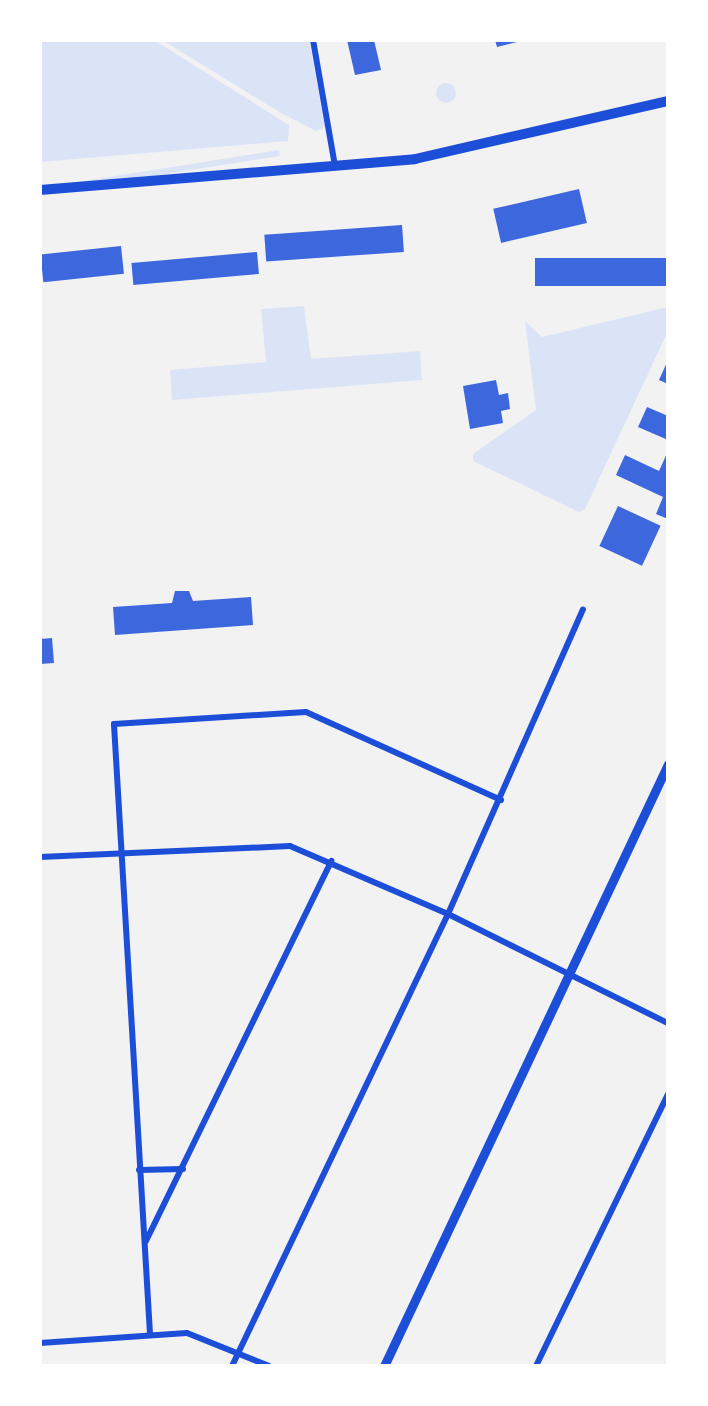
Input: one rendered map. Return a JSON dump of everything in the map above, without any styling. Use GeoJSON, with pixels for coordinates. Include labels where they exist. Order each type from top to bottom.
{"type":"FeatureCollection","features":[{"type":"Feature","properties":{"kind":"main road"},"geometry":{"type":"LineString","coordinates":[[40,190],[335,166],[455,152],[668,101]]}},
{"type":"Feature","properties":{"kind":"main road"},"geometry":{"type":"LineString","coordinates":[[384,1366],[668,764]]}},
{"type":"Feature","properties":{"kind":"street"},"geometry":{"type":"LineString","coordinates":[[313,40],[335,166]]}},
{"type":"Feature","properties":{"kind":"street"},"geometry":{"type":"LineString","coordinates":[[232,1366],[501,800],[583,610]]}},
{"type":"Feature","properties":{"kind":"street"},"geometry":{"type":"LineString","coordinates":[[150,1334],[119,852],[114,724],[306,712],[501,800]]}},
{"type":"Feature","properties":{"kind":"street"},"geometry":{"type":"LineString","coordinates":[[40,857],[273,844],[331,861],[448,914],[668,1023]]}},
{"type":"Feature","properties":{"kind":"street"},"geometry":{"type":"LineString","coordinates":[[144,1244],[331,861]]}},
{"type":"Feature","properties":{"kind":"street"},"geometry":{"type":"LineString","coordinates":[[536,1366],[668,1094]]}},
{"type":"Feature","properties":{"kind":"street"},"geometry":{"type":"LineString","coordinates":[[139,1170],[183,1169]]}},
{"type":"Feature","properties":{"kind":"street"},"geometry":{"type":"LineString","coordinates":[[40,1343],[187,1333],[240,1351],[269,1366]]}},
{"type":"Feature","properties":{"kind":"shaded area"},"geometry":{"type":"Polygon","coordinates":[[[40,40],[154,40],[289,125],[288,141],[40,162],[40,40]]]}},
{"type":"Feature","properties":{"kind":"shaded area"},"geometry":{"type":"Polygon","coordinates":[[[162,40],[309,40],[325,127],[316,131],[281,113],[162,40]]]}},
{"type":"Feature","properties":{"kind":"shaded area"},"geometry":{"type":"Polygon","coordinates":[[[442,83],[450,83],[456,93],[450,103],[442,103],[436,97],[436,89],[442,83]]]}},
{"type":"Feature","properties":{"kind":"shaded area"},"geometry":{"type":"Polygon","coordinates":[[[279,150],[280,156],[43,193],[42,188],[279,150]]]}},
{"type":"Feature","properties":{"kind":"shaded area"},"geometry":{"type":"Polygon","coordinates":[[[304,306],[311,359],[420,351],[422,380],[172,400],[170,370],[266,362],[261,309],[304,306]]]}},
{"type":"Feature","properties":{"kind":"shaded area"},"geometry":{"type":"Polygon","coordinates":[[[668,307],[668,331],[585,509],[579,512],[473,461],[473,454],[536,410],[525,321],[542,337],[668,307]]]}},
{"type":"Feature","properties":{"kind":"building"},"geometry":{"type":"Polygon","coordinates":[[[347,40],[374,40],[381,70],[355,75],[347,40]]]}},
{"type":"Feature","properties":{"kind":"building"},"geometry":{"type":"Polygon","coordinates":[[[495,40],[520,40],[521,41],[497,47],[495,40]]]}},
{"type":"Feature","properties":{"kind":"building"},"geometry":{"type":"Polygon","coordinates":[[[579,189],[587,223],[501,243],[493,209],[579,189]]]}},
{"type":"Feature","properties":{"kind":"building"},"geometry":{"type":"Polygon","coordinates":[[[402,225],[404,252],[266,262],[264,235],[402,225]]]}},
{"type":"Feature","properties":{"kind":"building"},"geometry":{"type":"Polygon","coordinates":[[[121,246],[124,274],[43,282],[40,254],[121,246]]]}},
{"type":"Feature","properties":{"kind":"building"},"geometry":{"type":"Polygon","coordinates":[[[257,252],[259,274],[133,285],[131,263],[257,252]]]}},
{"type":"Feature","properties":{"kind":"building"},"geometry":{"type":"Polygon","coordinates":[[[535,258],[668,258],[668,286],[535,286],[535,258]]]}},
{"type":"Feature","properties":{"kind":"building"},"geometry":{"type":"Polygon","coordinates":[[[668,360],[668,384],[659,380],[668,360]]]}},
{"type":"Feature","properties":{"kind":"building"},"geometry":{"type":"Polygon","coordinates":[[[496,380],[499,395],[508,393],[510,409],[501,411],[503,423],[470,429],[463,386],[496,380]]]}},
{"type":"Feature","properties":{"kind":"building"},"geometry":{"type":"Polygon","coordinates":[[[647,407],[668,416],[668,440],[638,427],[647,407]]]}},
{"type":"Feature","properties":{"kind":"building"},"geometry":{"type":"Polygon","coordinates":[[[668,451],[668,519],[656,514],[663,497],[616,475],[625,455],[659,471],[668,451]]]}},
{"type":"Feature","properties":{"kind":"building"},"geometry":{"type":"Polygon","coordinates":[[[618,506],[661,526],[642,566],[599,546],[618,506]]]}},
{"type":"Feature","properties":{"kind":"building"},"geometry":{"type":"Polygon","coordinates":[[[175,591],[189,591],[193,601],[251,597],[253,625],[115,635],[113,607],[172,603],[175,591]]]}},
{"type":"Feature","properties":{"kind":"building"},"geometry":{"type":"Polygon","coordinates":[[[52,638],[54,663],[40,664],[40,639],[52,638]]]}}]}
